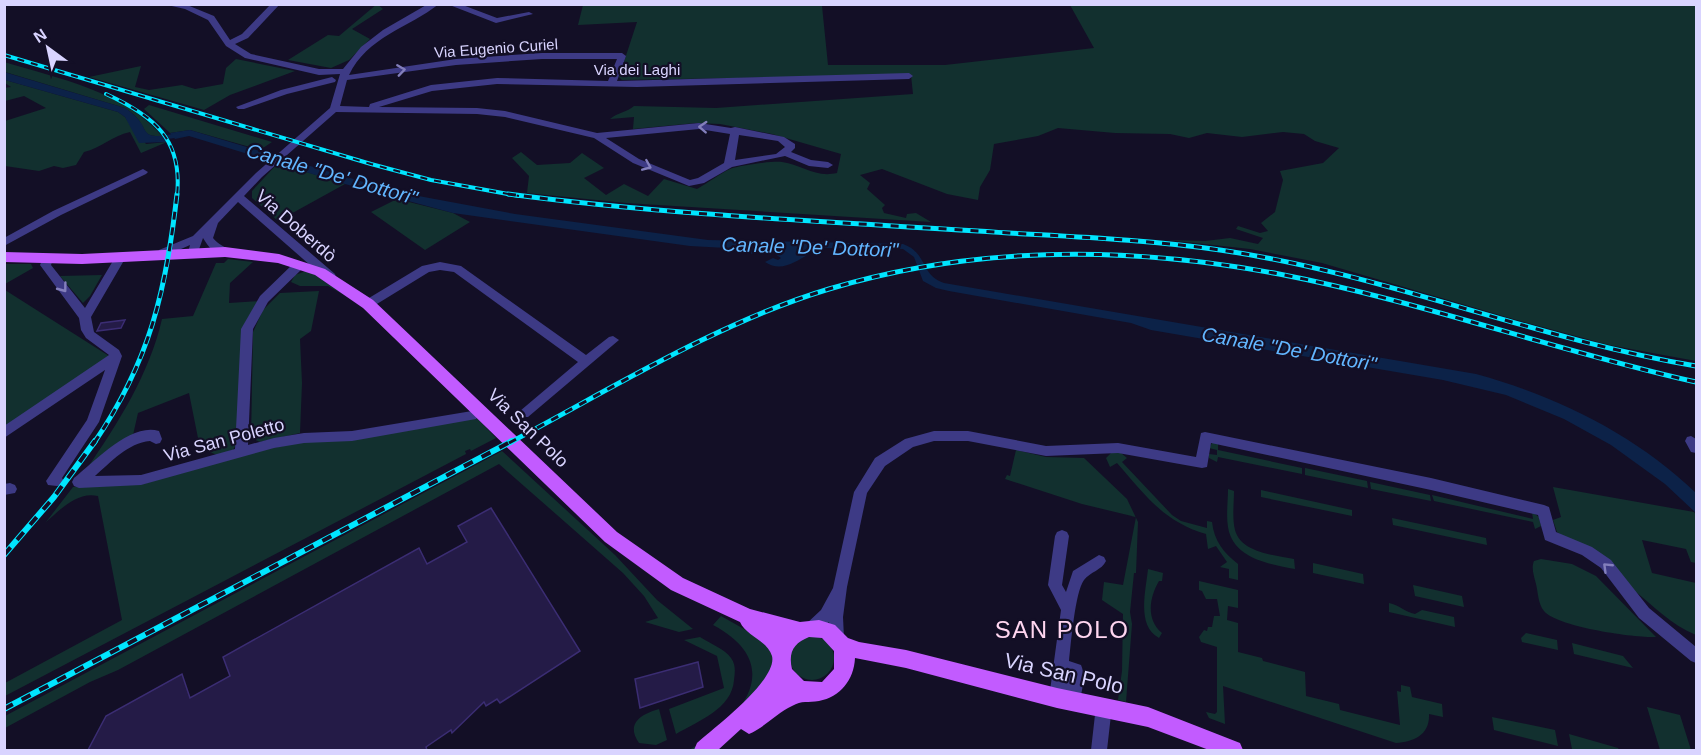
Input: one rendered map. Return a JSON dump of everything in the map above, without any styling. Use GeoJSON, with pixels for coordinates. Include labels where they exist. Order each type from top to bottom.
{"type":"FeatureCollection","features":[{"type":"Feature","properties":{"kind":"main road","name":"Via San Polo"},"geometry":{"type":"LineString","coordinates":[[8,257],[48,259],[193,252],[250,253],[299,265],[333,279],[368,304],[639,561],[765,632],[793,686],[802,690]]}},
{"type":"Feature","properties":{"kind":"main road","name":"Via San Polo"},"geometry":{"type":"LineString","coordinates":[[734,613],[806,630],[820,629],[840,641],[881,656],[906,659],[1065,699],[1104,706],[1171,725],[1233,750]]}},
{"type":"Feature","properties":{"kind":"main road"},"geometry":{"type":"LineString","coordinates":[[704,750],[758,702],[781,661],[789,639],[806,630]]}},
{"type":"Feature","properties":{"kind":"main road"},"geometry":{"type":"LineString","coordinates":[[840,641],[846,654],[843,673]]}},
{"type":"Feature","properties":{"kind":"main road"},"geometry":{"type":"LineString","coordinates":[[719,750],[762,712],[802,690],[818,692],[826,689],[833,685],[843,673],[863,662],[881,656]]}},
{"type":"Feature","properties":{"kind":"street"},"geometry":{"type":"LineString","coordinates":[[167,4],[187,7],[211,18],[229,44],[255,58],[344,76]]}},
{"type":"Feature","properties":{"kind":"street"},"geometry":{"type":"LineString","coordinates":[[229,44],[245,36],[276,4]]}},
{"type":"Feature","properties":{"kind":"street"},"geometry":{"type":"LineString","coordinates":[[241,107],[284,92],[352,61],[384,34],[435,4]]}},
{"type":"Feature","properties":{"kind":"street"},"geometry":{"type":"LineString","coordinates":[[451,4],[496,21],[529,14]]}},
{"type":"Feature","properties":{"kind":"street","name":"Via Eugenio Curiel"},"geometry":{"type":"LineString","coordinates":[[344,76],[456,62],[542,56],[622,56],[611,84]]}},
{"type":"Feature","properties":{"kind":"street"},"geometry":{"type":"LineString","coordinates":[[193,252],[217,219],[277,159],[334,109],[342,89],[344,76],[352,61]]}},
{"type":"Feature","properties":{"kind":"street"},"geometry":{"type":"LineString","coordinates":[[327,74],[342,89]]}},
{"type":"Feature","properties":{"kind":"street","name":"Via dei Laghi"},"geometry":{"type":"LineString","coordinates":[[369,109],[441,86],[497,81],[611,84],[909,76]]}},
{"type":"Feature","properties":{"kind":"street"},"geometry":{"type":"LineString","coordinates":[[334,109],[493,112],[597,136],[690,126],[735,130],[787,141],[790,148],[779,156],[729,164],[701,181],[689,183],[636,161],[597,136]]}},
{"type":"Feature","properties":{"kind":"street"},"geometry":{"type":"LineString","coordinates":[[729,164],[735,130]]}},
{"type":"Feature","properties":{"kind":"street"},"geometry":{"type":"LineString","coordinates":[[785,153],[809,163],[828,165]]}},
{"type":"Feature","properties":{"kind":"street"},"geometry":{"type":"LineString","coordinates":[[4,243],[57,213],[143,171]]}},
{"type":"Feature","properties":{"kind":"street","name":"Via Doberdò"},"geometry":{"type":"LineString","coordinates":[[239,197],[333,279]]}},
{"type":"Feature","properties":{"kind":"street"},"geometry":{"type":"LineString","coordinates":[[203,238],[225,252]]}},
{"type":"Feature","properties":{"kind":"street"},"geometry":{"type":"LineString","coordinates":[[163,254],[203,238]]}},
{"type":"Feature","properties":{"kind":"street"},"geometry":{"type":"LineString","coordinates":[[116,356],[115,353],[89,336],[84,326],[85,317],[121,257]]}},
{"type":"Feature","properties":{"kind":"street"},"geometry":{"type":"LineString","coordinates":[[48,259],[45,265],[85,317]]}},
{"type":"Feature","properties":{"kind":"street"},"geometry":{"type":"LineString","coordinates":[[241,451],[247,329],[264,299],[299,265]]}},
{"type":"Feature","properties":{"kind":"street"},"geometry":{"type":"LineString","coordinates":[[368,304],[426,269],[440,266],[457,269],[586,362]]}},
{"type":"Feature","properties":{"kind":"street"},"geometry":{"type":"LineString","coordinates":[[524,414],[614,340]]}},
{"type":"Feature","properties":{"kind":"street"},"geometry":{"type":"LineString","coordinates":[[4,432],[116,356]]}},
{"type":"Feature","properties":{"kind":"street"},"geometry":{"type":"LineString","coordinates":[[57,481],[53,481],[93,422],[116,356]]}},
{"type":"Feature","properties":{"kind":"street","name":"Via San Poletto"},"geometry":{"type":"LineString","coordinates":[[156,439],[154,435],[145,435],[133,439],[79,482],[141,480],[241,451],[304,438],[352,436],[472,416]]}},
{"type":"Feature","properties":{"kind":"street"},"geometry":{"type":"LineString","coordinates":[[840,641],[836,617],[840,587],[861,492],[875,468],[888,455],[909,442],[945,435],[976,437],[1046,452],[1118,448],[1202,463],[1205,437],[1431,484],[1544,511],[1550,536],[1587,551],[1606,564],[1644,613],[1696,656]]}},
{"type":"Feature","properties":{"kind":"street"},"geometry":{"type":"LineString","coordinates":[[1062,536],[1055,585],[1068,610]]}},
{"type":"Feature","properties":{"kind":"street"},"geometry":{"type":"LineString","coordinates":[[1065,699],[1076,670],[1060,665],[1068,610],[1078,576],[1099,561]]}},
{"type":"Feature","properties":{"kind":"street"},"geometry":{"type":"LineString","coordinates":[[806,630],[826,615],[840,587]]}},
{"type":"Feature","properties":{"kind":"street"},"geometry":{"type":"LineString","coordinates":[[1099,750],[1104,706]]}},
{"type":"Feature","properties":{"kind":"green space"},"geometry":{"type":"Polygon","coordinates":[[[377,4],[383,9],[352,29],[370,39],[349,60],[331,68],[288,60],[328,35],[339,36],[377,4]]]}},
{"type":"Feature","properties":{"kind":"green space"},"geometry":{"type":"Polygon","coordinates":[[[583,5],[826,5],[822,6],[828,65],[945,65],[1094,48],[1070,5],[1696,5],[1696,361],[1609,345],[1322,263],[1250,249],[1167,240],[1205,241],[1230,238],[1258,244],[1263,238],[1236,229],[1238,226],[1260,233],[1268,231],[1261,223],[1275,212],[1283,180],[1280,171],[1323,163],[1339,148],[1315,141],[1304,134],[1283,132],[1242,137],[1207,133],[1189,138],[1170,134],[1115,133],[1058,128],[1038,136],[994,144],[990,170],[980,187],[978,200],[947,194],[882,169],[860,175],[870,183],[867,189],[885,205],[882,208],[884,213],[906,218],[907,214],[916,213],[931,222],[626,203],[527,193],[529,176],[512,158],[521,152],[537,165],[570,163],[582,153],[604,168],[584,178],[606,195],[624,184],[648,196],[664,179],[697,189],[730,169],[764,163],[782,162],[815,173],[837,173],[841,154],[772,134],[720,124],[696,123],[633,129],[634,117],[610,119],[634,106],[716,108],[913,94],[911,75],[622,80],[619,77],[637,22],[578,25],[583,5]]]}},
{"type":"Feature","properties":{"kind":"green space"},"geometry":{"type":"Polygon","coordinates":[[[236,59],[295,71],[230,95],[204,110],[89,77],[141,66],[135,87],[149,90],[182,85],[195,89],[223,84],[226,68],[236,59]]]}},
{"type":"Feature","properties":{"kind":"green space"},"geometry":{"type":"Polygon","coordinates":[[[4,62],[68,81],[110,97],[147,121],[162,136],[148,134],[136,117],[125,108],[5,72],[4,62]]]}},
{"type":"Feature","properties":{"kind":"green space"},"geometry":{"type":"Polygon","coordinates":[[[5,80],[118,112],[125,117],[146,144],[167,142],[141,153],[130,132],[84,152],[76,165],[63,168],[54,166],[39,171],[5,166],[5,121],[46,108],[24,96],[5,101],[4,88],[11,87],[5,83],[5,80]]]}},
{"type":"Feature","properties":{"kind":"green space"},"geometry":{"type":"Polygon","coordinates":[[[149,105],[272,142],[260,150],[190,130],[170,133],[144,109],[149,105]]]}},
{"type":"Feature","properties":{"kind":"green space"},"geometry":{"type":"Polygon","coordinates":[[[278,163],[345,184],[278,221],[252,198],[252,191],[278,163]]]}},
{"type":"Feature","properties":{"kind":"green space"},"geometry":{"type":"Polygon","coordinates":[[[397,199],[453,213],[470,222],[425,250],[371,212],[397,199]]]}},
{"type":"Feature","properties":{"kind":"green space"},"geometry":{"type":"Polygon","coordinates":[[[228,259],[253,262],[230,283],[229,303],[260,301],[247,319],[238,441],[233,450],[217,455],[200,448],[189,393],[138,413],[133,435],[86,470],[121,416],[141,379],[162,319],[193,316],[216,263],[224,263],[228,259]]]}},
{"type":"Feature","properties":{"kind":"green space"},"geometry":{"type":"Polygon","coordinates":[[[5,264],[31,264],[33,268],[5,284],[5,264]]]}},
{"type":"Feature","properties":{"kind":"green space"},"geometry":{"type":"Polygon","coordinates":[[[306,271],[344,295],[328,286],[300,286],[291,282],[295,275],[306,271]]]}},
{"type":"Feature","properties":{"kind":"green space"},"geometry":{"type":"Polygon","coordinates":[[[102,275],[90,296],[83,303],[60,276],[102,275]]]}},
{"type":"Feature","properties":{"kind":"green space"},"geometry":{"type":"Polygon","coordinates":[[[5,290],[109,356],[5,428],[5,290]]]}},
{"type":"Feature","properties":{"kind":"green space"},"geometry":{"type":"Polygon","coordinates":[[[319,291],[311,331],[300,339],[302,383],[300,433],[260,442],[251,438],[253,332],[263,310],[280,293],[319,291]]]}},
{"type":"Feature","properties":{"kind":"green space"},"geometry":{"type":"Polygon","coordinates":[[[477,418],[496,438],[471,451],[470,449],[465,451],[466,454],[5,696],[5,683],[122,620],[98,496],[90,495],[76,499],[46,522],[73,487],[143,484],[244,454],[301,442],[477,418]]]}},
{"type":"Feature","properties":{"kind":"green space"},"geometry":{"type":"Polygon","coordinates":[[[1212,443],[1218,443],[1218,450],[1302,468],[1302,474],[1218,457],[1217,462],[1209,458],[1209,454],[1217,455],[1217,450],[1209,448],[1212,443]]]}},
{"type":"Feature","properties":{"kind":"green space"},"geometry":{"type":"Polygon","coordinates":[[[1016,450],[1046,457],[1084,458],[1127,499],[1136,517],[1082,504],[1005,479],[1007,475],[1010,476],[1016,450]]]}},
{"type":"Feature","properties":{"kind":"green space"},"geometry":{"type":"Polygon","coordinates":[[[502,451],[615,555],[657,600],[693,629],[679,632],[645,622],[658,618],[644,596],[623,573],[499,464],[118,670],[90,682],[5,728],[5,716],[502,451]]]}},
{"type":"Feature","properties":{"kind":"green space"},"geometry":{"type":"Polygon","coordinates":[[[1112,452],[1121,453],[1127,458],[1122,462],[1172,515],[1181,521],[1207,528],[1207,521],[1212,522],[1220,546],[1238,564],[1238,580],[1229,578],[1229,569],[1220,567],[1227,562],[1216,546],[1208,549],[1206,534],[1191,529],[1167,515],[1146,496],[1117,463],[1110,467],[1106,458],[1112,452]]]}},
{"type":"Feature","properties":{"kind":"green space"},"geometry":{"type":"Polygon","coordinates":[[[1305,468],[1367,481],[1368,488],[1305,475],[1305,468]]]}},
{"type":"Feature","properties":{"kind":"green space"},"geometry":{"type":"Polygon","coordinates":[[[1370,482],[1430,495],[1431,501],[1371,489],[1370,482]]]}},
{"type":"Feature","properties":{"kind":"green space"},"geometry":{"type":"Polygon","coordinates":[[[1553,487],[1694,512],[1696,515],[1696,563],[1691,562],[1686,549],[1642,540],[1652,573],[1696,583],[1696,635],[1671,620],[1557,532],[1553,520],[1561,517],[1553,487]]]}},
{"type":"Feature","properties":{"kind":"green space"},"geometry":{"type":"Polygon","coordinates":[[[1228,489],[1234,491],[1234,521],[1238,538],[1244,544],[1260,552],[1294,559],[1295,569],[1264,562],[1245,553],[1237,546],[1231,538],[1228,527],[1228,489]]]}},
{"type":"Feature","properties":{"kind":"green space"},"geometry":{"type":"Polygon","coordinates":[[[1261,490],[1352,510],[1352,516],[1261,497],[1261,490]]]}},
{"type":"Feature","properties":{"kind":"green space"},"geometry":{"type":"Polygon","coordinates":[[[1432,495],[1533,519],[1532,512],[1539,517],[1541,526],[1535,529],[1533,522],[1434,501],[1432,495]]]}},
{"type":"Feature","properties":{"kind":"green space"},"geometry":{"type":"Polygon","coordinates":[[[1136,518],[1138,522],[1136,573],[1134,573],[1130,612],[1132,624],[1126,702],[1118,700],[1122,671],[1123,614],[1102,600],[1104,582],[1123,585],[1136,518]]]}},
{"type":"Feature","properties":{"kind":"green space"},"geometry":{"type":"Polygon","coordinates":[[[1392,518],[1486,538],[1487,545],[1393,525],[1392,518]]]}},
{"type":"Feature","properties":{"kind":"green space"},"geometry":{"type":"Polygon","coordinates":[[[1541,559],[1572,564],[1596,576],[1656,637],[1631,636],[1580,627],[1552,617],[1540,605],[1533,572],[1534,561],[1541,559]]]}},
{"type":"Feature","properties":{"kind":"green space"},"geometry":{"type":"Polygon","coordinates":[[[1313,563],[1363,574],[1364,584],[1313,573],[1313,563]]]}},
{"type":"Feature","properties":{"kind":"green space"},"geometry":{"type":"Polygon","coordinates":[[[1148,569],[1163,573],[1162,581],[1159,581],[1151,601],[1153,622],[1162,633],[1159,638],[1147,625],[1145,616],[1148,569]]]}},
{"type":"Feature","properties":{"kind":"green space"},"geometry":{"type":"Polygon","coordinates":[[[1199,581],[1238,590],[1238,608],[1228,606],[1227,620],[1238,623],[1238,652],[1305,672],[1306,696],[1339,704],[1340,710],[1400,725],[1397,691],[1401,692],[1401,685],[1410,687],[1412,697],[1442,704],[1443,717],[1429,714],[1427,727],[1420,736],[1396,743],[1223,686],[1225,724],[1209,718],[1206,712],[1215,714],[1217,712],[1217,647],[1201,642],[1199,637],[1204,630],[1207,631],[1208,627],[1212,627],[1214,616],[1220,616],[1217,599],[1206,599],[1199,590],[1199,581]]]}},
{"type":"Feature","properties":{"kind":"green space"},"geometry":{"type":"Polygon","coordinates":[[[1413,585],[1462,596],[1464,607],[1415,596],[1413,585]]]}},
{"type":"Feature","properties":{"kind":"green space"},"geometry":{"type":"Polygon","coordinates":[[[1389,603],[1415,614],[1422,610],[1454,617],[1455,627],[1389,612],[1389,603]]]}},
{"type":"Feature","properties":{"kind":"green space"},"geometry":{"type":"Polygon","coordinates":[[[721,616],[767,642],[774,657],[771,676],[715,738],[700,750],[689,750],[726,723],[740,708],[749,691],[752,674],[748,657],[736,641],[713,625],[721,616]]]}},
{"type":"Feature","properties":{"kind":"green space"},"geometry":{"type":"Polygon","coordinates":[[[1526,633],[1557,640],[1558,650],[1522,642],[1521,638],[1526,633]]]}},
{"type":"Feature","properties":{"kind":"green space"},"geometry":{"type":"Polygon","coordinates":[[[812,636],[827,643],[834,658],[827,673],[812,680],[797,673],[790,658],[797,643],[812,636]]]}},
{"type":"Feature","properties":{"kind":"green space"},"geometry":{"type":"Polygon","coordinates":[[[700,637],[725,652],[733,661],[735,671],[732,690],[721,706],[676,734],[669,709],[724,688],[717,656],[684,640],[700,637]]]}},
{"type":"Feature","properties":{"kind":"green space"},"geometry":{"type":"Polygon","coordinates":[[[1572,643],[1623,656],[1633,668],[1574,654],[1572,643]]]}},
{"type":"Feature","properties":{"kind":"green space"},"geometry":{"type":"Polygon","coordinates":[[[1647,707],[1680,715],[1691,750],[1660,750],[1647,707]]]}},
{"type":"Feature","properties":{"kind":"green space"},"geometry":{"type":"Polygon","coordinates":[[[659,709],[667,740],[656,745],[639,743],[634,730],[637,720],[659,709]]]}},
{"type":"Feature","properties":{"kind":"green space"},"geometry":{"type":"Polygon","coordinates":[[[1492,717],[1555,730],[1558,746],[1494,730],[1492,717]]]}},
{"type":"Feature","properties":{"kind":"green space"},"geometry":{"type":"Polygon","coordinates":[[[1569,734],[1618,748],[1619,750],[1572,749],[1569,734]]]}},
{"type":"Feature","properties":{"kind":"water"},"geometry":{"type":"Polygon","coordinates":[[[4,72],[125,108],[136,117],[148,134],[162,136],[167,142],[139,143],[125,117],[118,112],[5,80],[4,72]]]}},
{"type":"Feature","properties":{"kind":"water"},"geometry":{"type":"Polygon","coordinates":[[[190,130],[397,192],[515,214],[708,240],[903,244],[917,253],[931,275],[944,283],[1476,374],[1565,406],[1594,420],[1648,453],[1696,493],[1696,513],[1665,484],[1611,445],[1564,419],[1506,395],[1443,380],[1151,330],[1131,323],[936,288],[923,281],[914,257],[903,249],[822,248],[788,265],[773,266],[765,262],[773,258],[778,260],[781,258],[772,252],[769,255],[757,252],[752,254],[745,249],[690,246],[453,213],[345,184],[189,136],[175,139],[170,133],[190,130]]]}},
{"type":"Feature","properties":{"kind":"building"},"geometry":{"type":"Polygon","coordinates":[[[125,320],[121,328],[97,331],[101,323],[125,320]]]}},
{"type":"Feature","properties":{"kind":"building"},"geometry":{"type":"Polygon","coordinates":[[[491,508],[580,651],[500,703],[497,699],[486,706],[484,702],[452,733],[451,730],[426,747],[427,750],[88,750],[106,716],[182,674],[190,698],[230,676],[223,657],[419,548],[427,564],[467,542],[458,526],[491,508]]]}},
{"type":"Feature","properties":{"kind":"building"},"geometry":{"type":"Polygon","coordinates":[[[698,662],[703,687],[640,708],[635,679],[698,662]]]}},
{"type":"Feature","properties":{"kind":"waterway","name":"Canale \"De' Dottori\""},"geometry":{"type":"LineString","coordinates":[[149,140],[184,134]]}},
{"type":"Feature","properties":{"kind":"railway"},"geometry":{"type":"LineString","coordinates":[[4,55],[371,164],[431,180],[508,194]]}},
{"type":"Feature","properties":{"kind":"railway"},"geometry":{"type":"LineString","coordinates":[[106,94],[138,111],[162,132],[170,144],[175,159],[178,176],[177,196]]}},
{"type":"Feature","properties":{"kind":"railway"},"geometry":{"type":"LineString","coordinates":[[94,443],[113,413],[142,354],[161,294],[177,194]]}},
{"type":"Feature","properties":{"kind":"railway"},"geometry":{"type":"LineString","coordinates":[[508,194],[695,213],[1114,239],[1220,250],[1280,260],[1340,274],[1576,340],[1696,366]]}},
{"type":"Feature","properties":{"kind":"railway"},"geometry":{"type":"LineString","coordinates":[[508,194],[519,196]]}},
{"type":"Feature","properties":{"kind":"railway"},"geometry":{"type":"LineString","coordinates":[[509,443],[666,358],[747,319],[788,303],[829,289],[940,264],[1053,254],[1166,258],[1279,274],[1384,298],[1592,356],[1696,382]]}},
{"type":"Feature","properties":{"kind":"railway"},"geometry":{"type":"LineString","coordinates":[[4,555],[54,497],[95,441]]}},
{"type":"Feature","properties":{"kind":"railway"},"geometry":{"type":"LineString","coordinates":[[4,709],[512,441]]}},
{"type":"Feature","properties":{"kind":"district","name":"SAN POLO"},"geometry":{"type":"Point","coordinates":[1062,629]}}]}
